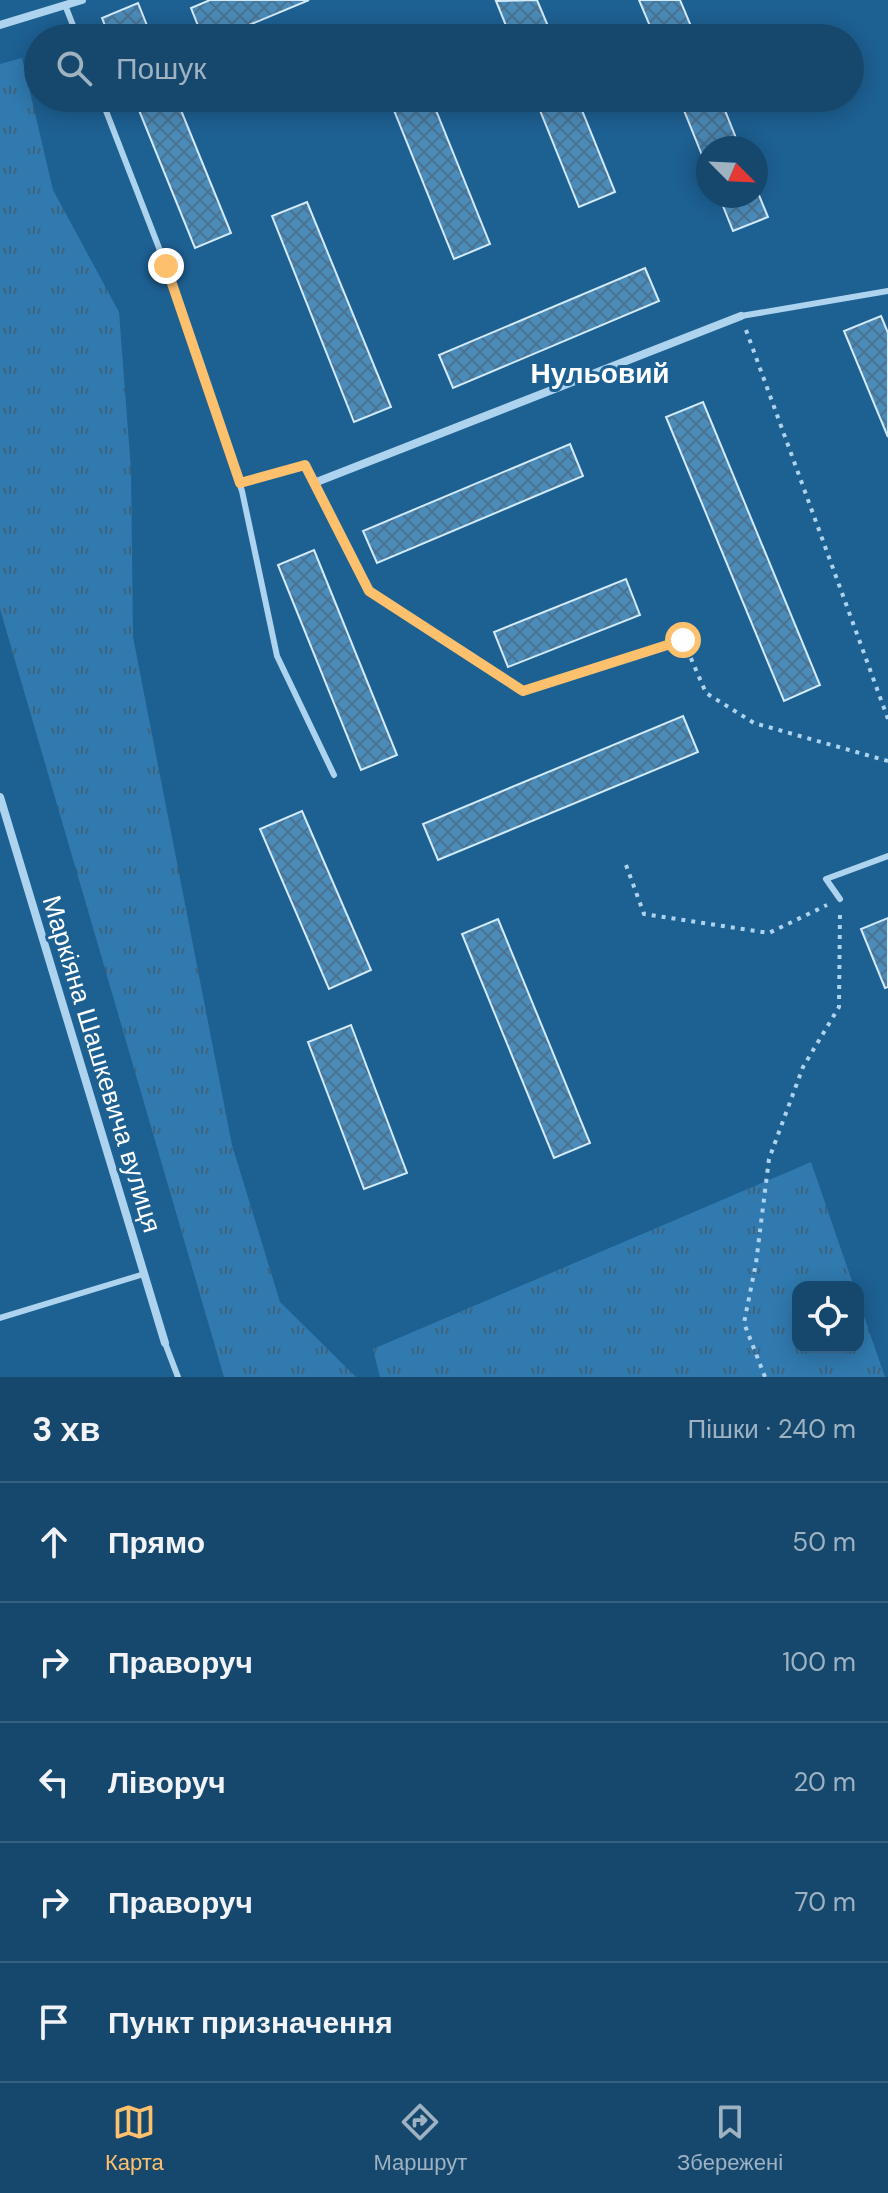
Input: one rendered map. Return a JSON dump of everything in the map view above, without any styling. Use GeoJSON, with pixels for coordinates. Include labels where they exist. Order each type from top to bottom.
{"type":"FeatureCollection","features":[{"type":"Feature","properties":{"kind":"street"},"geometry":{"type":"LineString","coordinates":[[0,25],[82,0]]}},
{"type":"Feature","properties":{"kind":"street"},"geometry":{"type":"LineString","coordinates":[[314,483],[741,316]]}},
{"type":"Feature","properties":{"kind":"street","name":"Маркіяна Шашкевича вулиця"},"geometry":{"type":"LineString","coordinates":[[0,797],[165,1343]]}},
{"type":"Feature","properties":{"kind":"lane"},"geometry":{"type":"LineString","coordinates":[[65,5],[72,24]]}},
{"type":"Feature","properties":{"kind":"lane"},"geometry":{"type":"LineString","coordinates":[[106,112],[166,266],[240,483],[277,656],[334,775]]}},
{"type":"Feature","properties":{"kind":"lane"},"geometry":{"type":"LineString","coordinates":[[741,316],[888,291]]}},
{"type":"Feature","properties":{"kind":"lane"},"geometry":{"type":"LineString","coordinates":[[840,899],[826,879],[888,856]]}},
{"type":"Feature","properties":{"kind":"lane"},"geometry":{"type":"LineString","coordinates":[[0,1318],[144,1274]]}},
{"type":"Feature","properties":{"kind":"lane"},"geometry":{"type":"LineString","coordinates":[[165,1343],[178,1377]]}},
{"type":"Feature","properties":{"kind":"path"},"geometry":{"type":"LineString","coordinates":[[741,316],[888,719]]}},
{"type":"Feature","properties":{"kind":"path"},"geometry":{"type":"LineString","coordinates":[[240,483],[305,465],[369,591],[523,691],[683,640],[706,693],[754,723],[888,761]]}},
{"type":"Feature","properties":{"kind":"path"},"geometry":{"type":"LineString","coordinates":[[626,865],[644,914],[769,933],[840,899],[839,1007],[803,1067],[769,1159],[756,1263],[744,1323],[765,1377]]}},
{"type":"Feature","properties":{"kind":"green space"},"geometry":{"type":"Polygon","coordinates":[[[22,58],[24,112],[35,112],[53,190],[119,312],[131,470],[133,637],[232,1145],[280,1302],[356,1377],[224,1377],[0,609],[0,64],[22,58]]]}},
{"type":"Feature","properties":{"kind":"green space"},"geometry":{"type":"Polygon","coordinates":[[[811,1162],[852,1281],[792,1281],[792,1353],[864,1353],[864,1316],[885,1377],[380,1377],[373,1349],[811,1162]]]}},
{"type":"Feature","properties":{"kind":"building"},"geometry":{"type":"Polygon","coordinates":[[[210,0],[309,0],[252,24],[197,24],[191,8],[210,0]]]}},
{"type":"Feature","properties":{"kind":"building"},"geometry":{"type":"Polygon","coordinates":[[[537,0],[547,24],[505,24],[496,1],[537,0]]]}},
{"type":"Feature","properties":{"kind":"building"},"geometry":{"type":"Polygon","coordinates":[[[639,0],[680,0],[690,24],[649,24],[639,0]]]}},
{"type":"Feature","properties":{"kind":"building"},"geometry":{"type":"Polygon","coordinates":[[[138,3],[146,24],[104,24],[102,18],[138,3]]]}},
{"type":"Feature","properties":{"kind":"building"},"geometry":{"type":"Polygon","coordinates":[[[140,112],[182,112],[231,233],[195,248],[140,112]]]}},
{"type":"Feature","properties":{"kind":"building"},"geometry":{"type":"Polygon","coordinates":[[[395,112],[437,112],[490,244],[454,259],[395,112]]]}},
{"type":"Feature","properties":{"kind":"building"},"geometry":{"type":"Polygon","coordinates":[[[541,112],[583,112],[615,192],[579,207],[541,112]]]}},
{"type":"Feature","properties":{"kind":"building"},"geometry":{"type":"Polygon","coordinates":[[[685,112],[726,112],[735,136],[696,136],[696,140],[685,112]]]}},
{"type":"Feature","properties":{"kind":"building"},"geometry":{"type":"Polygon","coordinates":[[[307,202],[391,407],[354,422],[272,216],[307,202]]]}},
{"type":"Feature","properties":{"kind":"building"},"geometry":{"type":"Polygon","coordinates":[[[724,208],[764,208],[768,217],[733,231],[724,208]]]}},
{"type":"Feature","properties":{"kind":"building"},"geometry":{"type":"Polygon","coordinates":[[[645,268],[659,301],[453,388],[439,355],[645,268]]]}},
{"type":"Feature","properties":{"kind":"building"},"geometry":{"type":"Polygon","coordinates":[[[881,316],[888,333],[888,437],[844,331],[881,316]]]}},
{"type":"Feature","properties":{"kind":"building"},"geometry":{"type":"Polygon","coordinates":[[[703,402],[820,685],[784,701],[666,417],[703,402]]]}},
{"type":"Feature","properties":{"kind":"building"},"geometry":{"type":"Polygon","coordinates":[[[570,444],[583,476],[377,563],[363,531],[570,444]]]}},
{"type":"Feature","properties":{"kind":"building"},"geometry":{"type":"Polygon","coordinates":[[[314,550],[397,755],[361,770],[278,565],[314,550]]]}},
{"type":"Feature","properties":{"kind":"building"},"geometry":{"type":"Polygon","coordinates":[[[626,579],[640,615],[508,667],[494,632],[626,579]]]}},
{"type":"Feature","properties":{"kind":"building"},"geometry":{"type":"Polygon","coordinates":[[[683,716],[698,752],[438,860],[423,824],[683,716]]]}},
{"type":"Feature","properties":{"kind":"building"},"geometry":{"type":"Polygon","coordinates":[[[302,811],[371,970],[329,989],[260,829],[302,811]]]}},
{"type":"Feature","properties":{"kind":"building"},"geometry":{"type":"Polygon","coordinates":[[[888,918],[888,987],[885,988],[861,929],[888,918]]]}},
{"type":"Feature","properties":{"kind":"building"},"geometry":{"type":"Polygon","coordinates":[[[498,919],[590,1143],[554,1158],[462,934],[498,919]]]}},
{"type":"Feature","properties":{"kind":"building"},"geometry":{"type":"Polygon","coordinates":[[[351,1025],[407,1173],[364,1189],[308,1042],[351,1025]]]}},
{"type":"Feature","properties":{"kind":"district","name":"Нульовий"},"geometry":{"type":"Point","coordinates":[600,373]}},
{"type":"Feature","properties":{"kind":"route"},"geometry":{"type":"LineString","coordinates":[[166,266],[240,483],[305,465],[369,591],[523,691],[683,640]]}}]}
